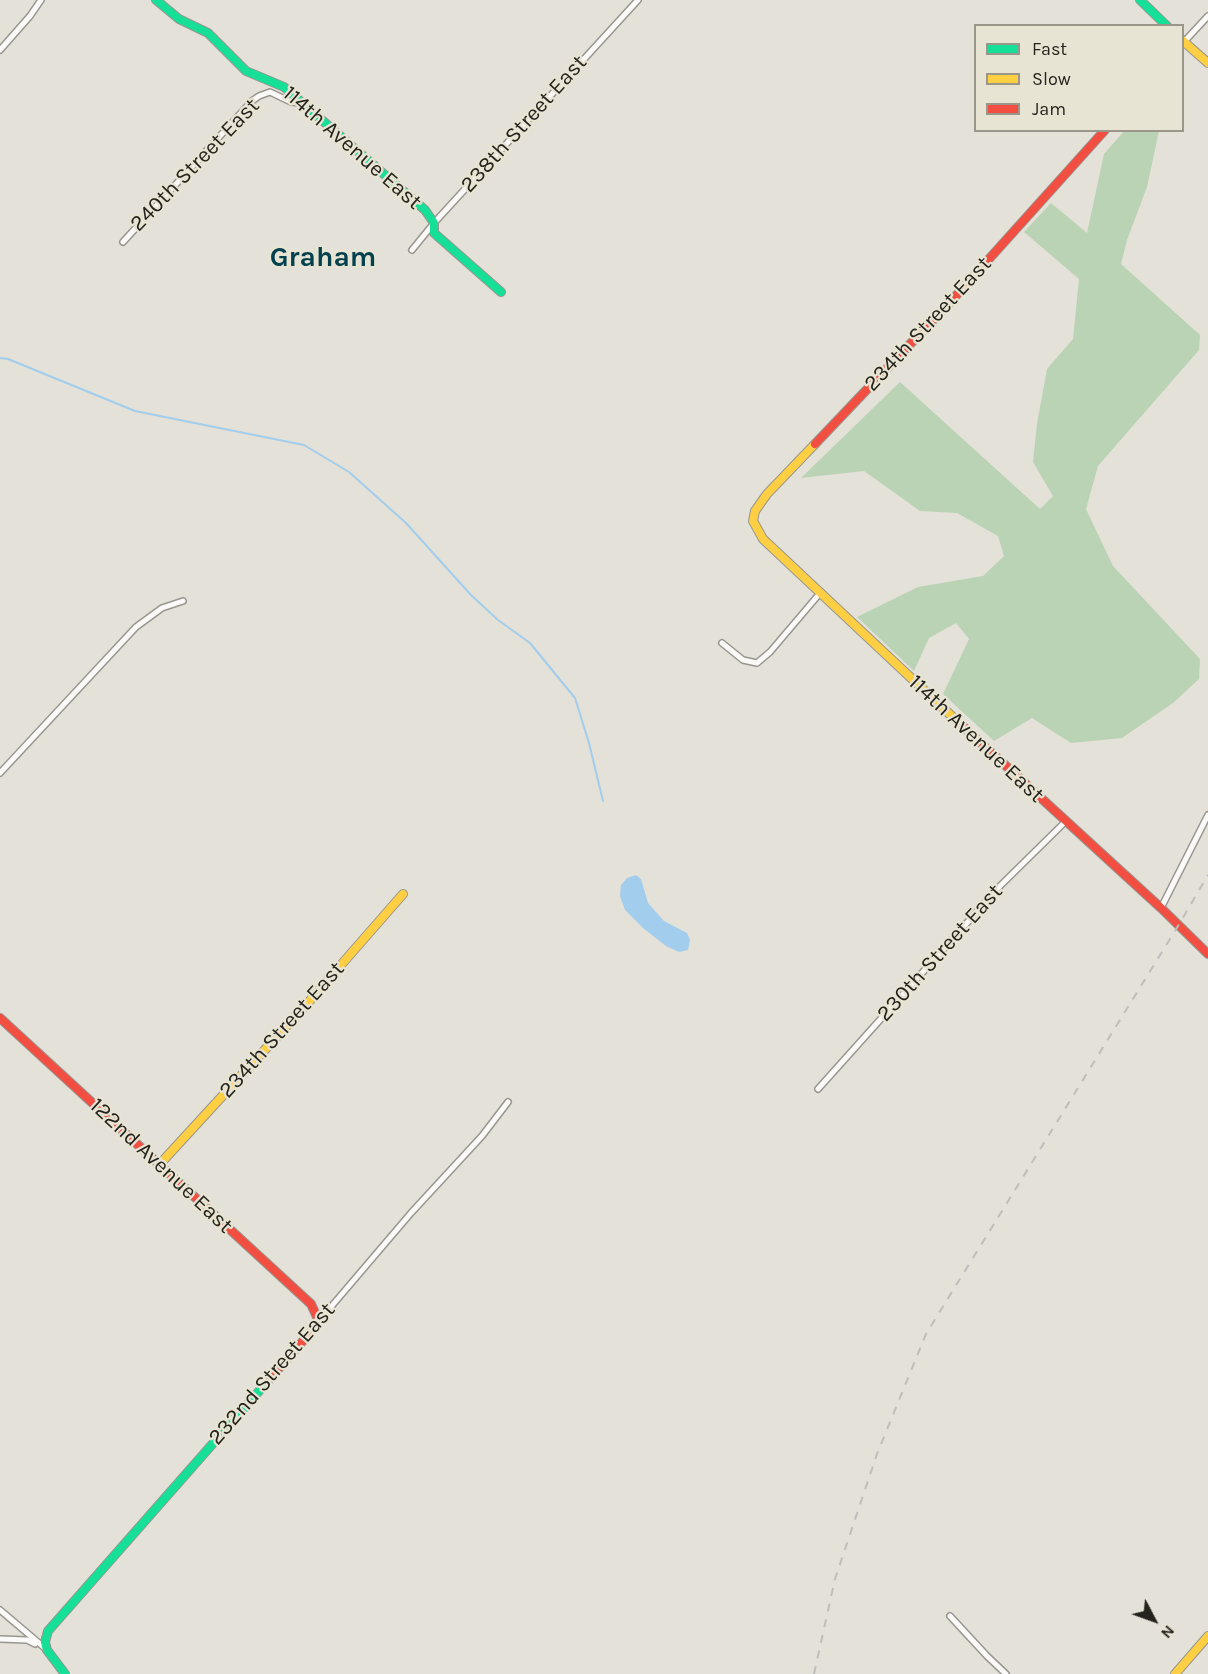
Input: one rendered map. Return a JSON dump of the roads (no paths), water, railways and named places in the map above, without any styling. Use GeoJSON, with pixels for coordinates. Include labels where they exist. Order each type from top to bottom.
{"type":"FeatureCollection","features":[{"type":"Feature","properties":{"kind":"street"},"geometry":{"type":"LineString","coordinates":[[0,50],[41,0]]}},
{"type":"Feature","properties":{"kind":"street","name":"114th Avenue East"},"geometry":{"type":"LineString","coordinates":[[156,0],[179,19],[208,33],[246,71],[284,87],[303,103],[424,210],[434,223],[434,233],[501,292]]}},
{"type":"Feature","properties":{"kind":"street","name":"238th Street East"},"geometry":{"type":"LineString","coordinates":[[412,250],[638,0]]}},
{"type":"Feature","properties":{"kind":"street"},"geometry":{"type":"LineString","coordinates":[[1140,0],[1165,24]]}},
{"type":"Feature","properties":{"kind":"street"},"geometry":{"type":"LineString","coordinates":[[1184,41],[1208,15]]}},
{"type":"Feature","properties":{"kind":"street"},"geometry":{"type":"LineString","coordinates":[[1184,43],[1208,63]]}},
{"type":"Feature","properties":{"kind":"street","name":"240th Street East"},"geometry":{"type":"LineString","coordinates":[[123,242],[252,101],[270,92],[291,102],[303,103]]}},
{"type":"Feature","properties":{"kind":"street","name":"234th Street East"},"geometry":{"type":"LineString","coordinates":[[753,517],[758,505],[767,494],[953,299],[1103,132]]}},
{"type":"Feature","properties":{"kind":"street","name":"114th Avenue East"},"geometry":{"type":"LineString","coordinates":[[753,517],[756,528],[763,539],[1208,954]]}},
{"type":"Feature","properties":{"kind":"street"},"geometry":{"type":"LineString","coordinates":[[722,643],[743,660],[757,663],[770,652],[821,592]]}},
{"type":"Feature","properties":{"kind":"street"},"geometry":{"type":"LineString","coordinates":[[0,773],[136,627],[162,608],[183,601]]}},
{"type":"Feature","properties":{"kind":"street"},"geometry":{"type":"LineString","coordinates":[[1161,909],[1208,815]]}},
{"type":"Feature","properties":{"kind":"street","name":"230th Street East"},"geometry":{"type":"LineString","coordinates":[[819,1089],[999,886],[1065,822]]}},
{"type":"Feature","properties":{"kind":"street","name":"234th Street East"},"geometry":{"type":"LineString","coordinates":[[159,1165],[403,894]]}},
{"type":"Feature","properties":{"kind":"street","name":"122nd Avenue East"},"geometry":{"type":"LineString","coordinates":[[0,1018],[310,1304],[317,1317]]}},
{"type":"Feature","properties":{"kind":"street","name":"232nd Street East"},"geometry":{"type":"LineString","coordinates":[[47,1650],[47,1636],[54,1622],[316,1326],[317,1317],[330,1308],[411,1213],[482,1136],[508,1102]]}},
{"type":"Feature","properties":{"kind":"street"},"geometry":{"type":"LineString","coordinates":[[0,1610],[47,1650],[65,1674]]}},
{"type":"Feature","properties":{"kind":"street"},"geometry":{"type":"LineString","coordinates":[[950,1616],[1006,1674]]}},
{"type":"Feature","properties":{"kind":"street"},"geometry":{"type":"LineString","coordinates":[[1175,1674],[1208,1636]]}},
{"type":"Feature","properties":{"kind":"street"},"geometry":{"type":"LineString","coordinates":[[0,1639],[27,1640],[47,1650]]}},
{"type":"Feature","properties":{"kind":"water"},"geometry":{"type":"Polygon","coordinates":[[[636,875],[641,879],[648,903],[664,921],[687,933],[690,940],[688,950],[679,952],[666,946],[625,910],[620,896],[621,885],[627,878],[636,875]]]}},
{"type":"Feature","properties":{"kind":"waterway"},"geometry":{"type":"LineString","coordinates":[[0,358],[8,359],[135,411],[304,445],[349,472],[406,523],[471,595],[498,620],[530,643],[575,698],[603,801]]}},
{"type":"Feature","properties":{"kind":"railway"},"geometry":{"type":"LineString","coordinates":[[814,1674],[835,1579],[877,1454],[926,1334],[1208,875]]}},
{"type":"Feature","properties":{"kind":"district","name":"Graham"},"geometry":{"type":"Point","coordinates":[323,258]}}]}
